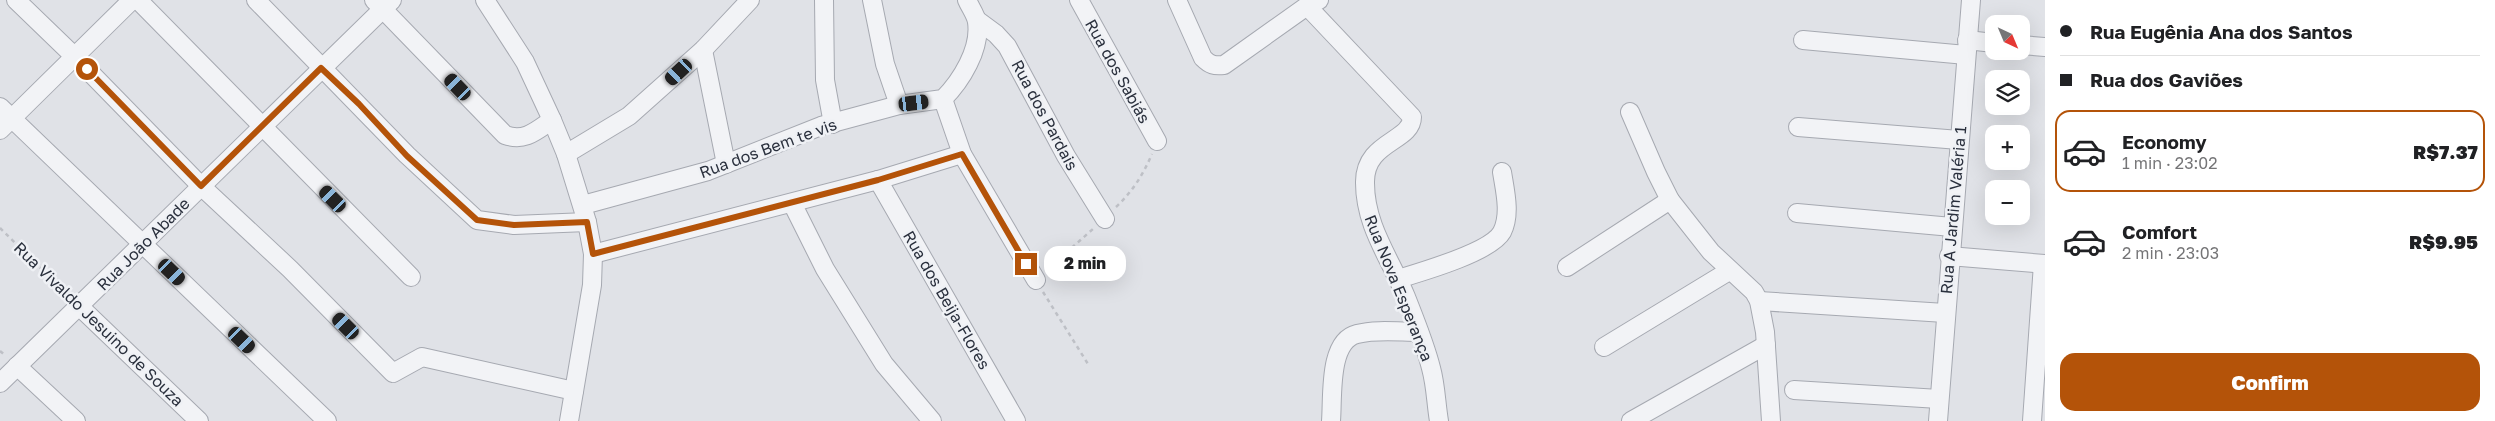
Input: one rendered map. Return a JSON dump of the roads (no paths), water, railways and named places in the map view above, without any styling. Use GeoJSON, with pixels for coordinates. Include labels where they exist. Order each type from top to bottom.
{"type":"FeatureCollection","features":[{"type":"Feature","properties":{"kind":"street"},"geometry":{"type":"LineString","coordinates":[[16,0],[74,56],[201,186],[290,269],[393,373],[422,357],[574,391]]}},
{"type":"Feature","properties":{"kind":"street"},"geometry":{"type":"LineString","coordinates":[[132,0],[74,56],[4,119],[144,245],[327,421]]}},
{"type":"Feature","properties":{"kind":"street"},"geometry":{"type":"LineString","coordinates":[[138,0],[262,128],[411,277]]}},
{"type":"Feature","properties":{"kind":"street"},"geometry":{"type":"LineString","coordinates":[[256,0],[321,68],[359,104],[407,156],[477,220],[514,225],[587,222]]}},
{"type":"Feature","properties":{"kind":"street"},"geometry":{"type":"LineString","coordinates":[[486,0],[525,62],[552,120],[566,154],[587,222],[593,254],[592,285],[569,421]]}},
{"type":"Feature","properties":{"kind":"street"},"geometry":{"type":"LineString","coordinates":[[566,154],[629,116],[703,50],[750,0]]}},
{"type":"Feature","properties":{"kind":"street"},"geometry":{"type":"LineString","coordinates":[[824,0],[825,80],[833,124]]}},
{"type":"Feature","properties":{"kind":"street"},"geometry":{"type":"LineString","coordinates":[[872,0],[885,64],[899,105]]}},
{"type":"Feature","properties":{"kind":"street"},"geometry":{"type":"LineString","coordinates":[[968,0],[977,20],[974,47],[967,66],[952,90],[943,99],[962,154],[1036,280]]}},
{"type":"Feature","properties":{"kind":"street","name":"Rua dos Sabiás"},"geometry":{"type":"LineString","coordinates":[[1079,0],[1157,141]]}},
{"type":"Feature","properties":{"kind":"street"},"geometry":{"type":"LineString","coordinates":[[1177,0],[1203,58],[1213,66],[1224,65],[1313,3]]}},
{"type":"Feature","properties":{"kind":"street","name":"Rua A Jardim Valéria 1"},"geometry":{"type":"LineString","coordinates":[[1938,421],[1949,256],[1971,0]]}},
{"type":"Feature","properties":{"kind":"street"},"geometry":{"type":"LineString","coordinates":[[383,3],[505,135],[519,139],[528,136],[552,120]]}},
{"type":"Feature","properties":{"kind":"street","name":"Rua João Abade"},"geometry":{"type":"LineString","coordinates":[[0,383],[144,245],[201,186],[262,128],[383,3]]}},
{"type":"Feature","properties":{"kind":"street","name":"Rua Nova Esperança"},"geometry":{"type":"LineString","coordinates":[[1313,3],[1412,117],[1410,126],[1373,155],[1367,163],[1365,183],[1370,222],[1398,279],[1432,370],[1439,421]]}},
{"type":"Feature","properties":{"kind":"street","name":"Rua dos Pardais"},"geometry":{"type":"LineString","coordinates":[[977,20],[996,34],[1011,52],[1066,156],[1104,218]]}},
{"type":"Feature","properties":{"kind":"street"},"geometry":{"type":"LineString","coordinates":[[1803,40],[1967,48],[1985,45]]}},
{"type":"Feature","properties":{"kind":"street"},"geometry":{"type":"LineString","coordinates":[[2030,46],[2045,47]]}},
{"type":"Feature","properties":{"kind":"street"},"geometry":{"type":"LineString","coordinates":[[703,50],[726,164]]}},
{"type":"Feature","properties":{"kind":"street","name":"Rua dos Bem te vis"},"geometry":{"type":"LineString","coordinates":[[583,205],[726,164],[789,137],[833,124],[899,105],[943,99]]}},
{"type":"Feature","properties":{"kind":"street"},"geometry":{"type":"LineString","coordinates":[[1630,112],[1670,200],[1729,271],[1754,292],[1759,301],[1766,332],[1771,421]]}},
{"type":"Feature","properties":{"kind":"street"},"geometry":{"type":"LineString","coordinates":[[1798,127],[1959,140]]}},
{"type":"Feature","properties":{"kind":"street"},"geometry":{"type":"LineString","coordinates":[[593,254],[878,180],[962,154]]}},
{"type":"Feature","properties":{"kind":"street"},"geometry":{"type":"LineString","coordinates":[[1398,279],[1457,259],[1497,240],[1506,218],[1507,199],[1502,172]]}},
{"type":"Feature","properties":{"kind":"street","name":"Rua dos Beija-Flores"},"geometry":{"type":"LineString","coordinates":[[878,180],[1016,421]]}},
{"type":"Feature","properties":{"kind":"street"},"geometry":{"type":"LineString","coordinates":[[1567,267],[1670,200]]}},
{"type":"Feature","properties":{"kind":"street"},"geometry":{"type":"LineString","coordinates":[[792,203],[824,269],[884,364],[932,421]]}},
{"type":"Feature","properties":{"kind":"street"},"geometry":{"type":"LineString","coordinates":[[1797,213],[1952,226]]}},
{"type":"Feature","properties":{"kind":"street"},"geometry":{"type":"LineString","coordinates":[[1949,256],[2044,264],[2032,421]]}},
{"type":"Feature","properties":{"kind":"street"},"geometry":{"type":"LineString","coordinates":[[1604,347],[1729,271]]}},
{"type":"Feature","properties":{"kind":"street"},"geometry":{"type":"LineString","coordinates":[[1759,301],[1945,313]]}},
{"type":"Feature","properties":{"kind":"street","name":"Rua Vivaldo Jesuino de Souza"},"geometry":{"type":"LineString","coordinates":[[80,307],[199,421]]}},
{"type":"Feature","properties":{"kind":"street"},"geometry":{"type":"LineString","coordinates":[[1331,421],[1338,350],[1345,340],[1358,334],[1419,332]]}},
{"type":"Feature","properties":{"kind":"street"},"geometry":{"type":"LineString","coordinates":[[1631,421],[1766,345]]}},
{"type":"Feature","properties":{"kind":"street"},"geometry":{"type":"LineString","coordinates":[[17,366],[76,421]]}},
{"type":"Feature","properties":{"kind":"street"},"geometry":{"type":"LineString","coordinates":[[1794,390],[1939,399]]}}]}
